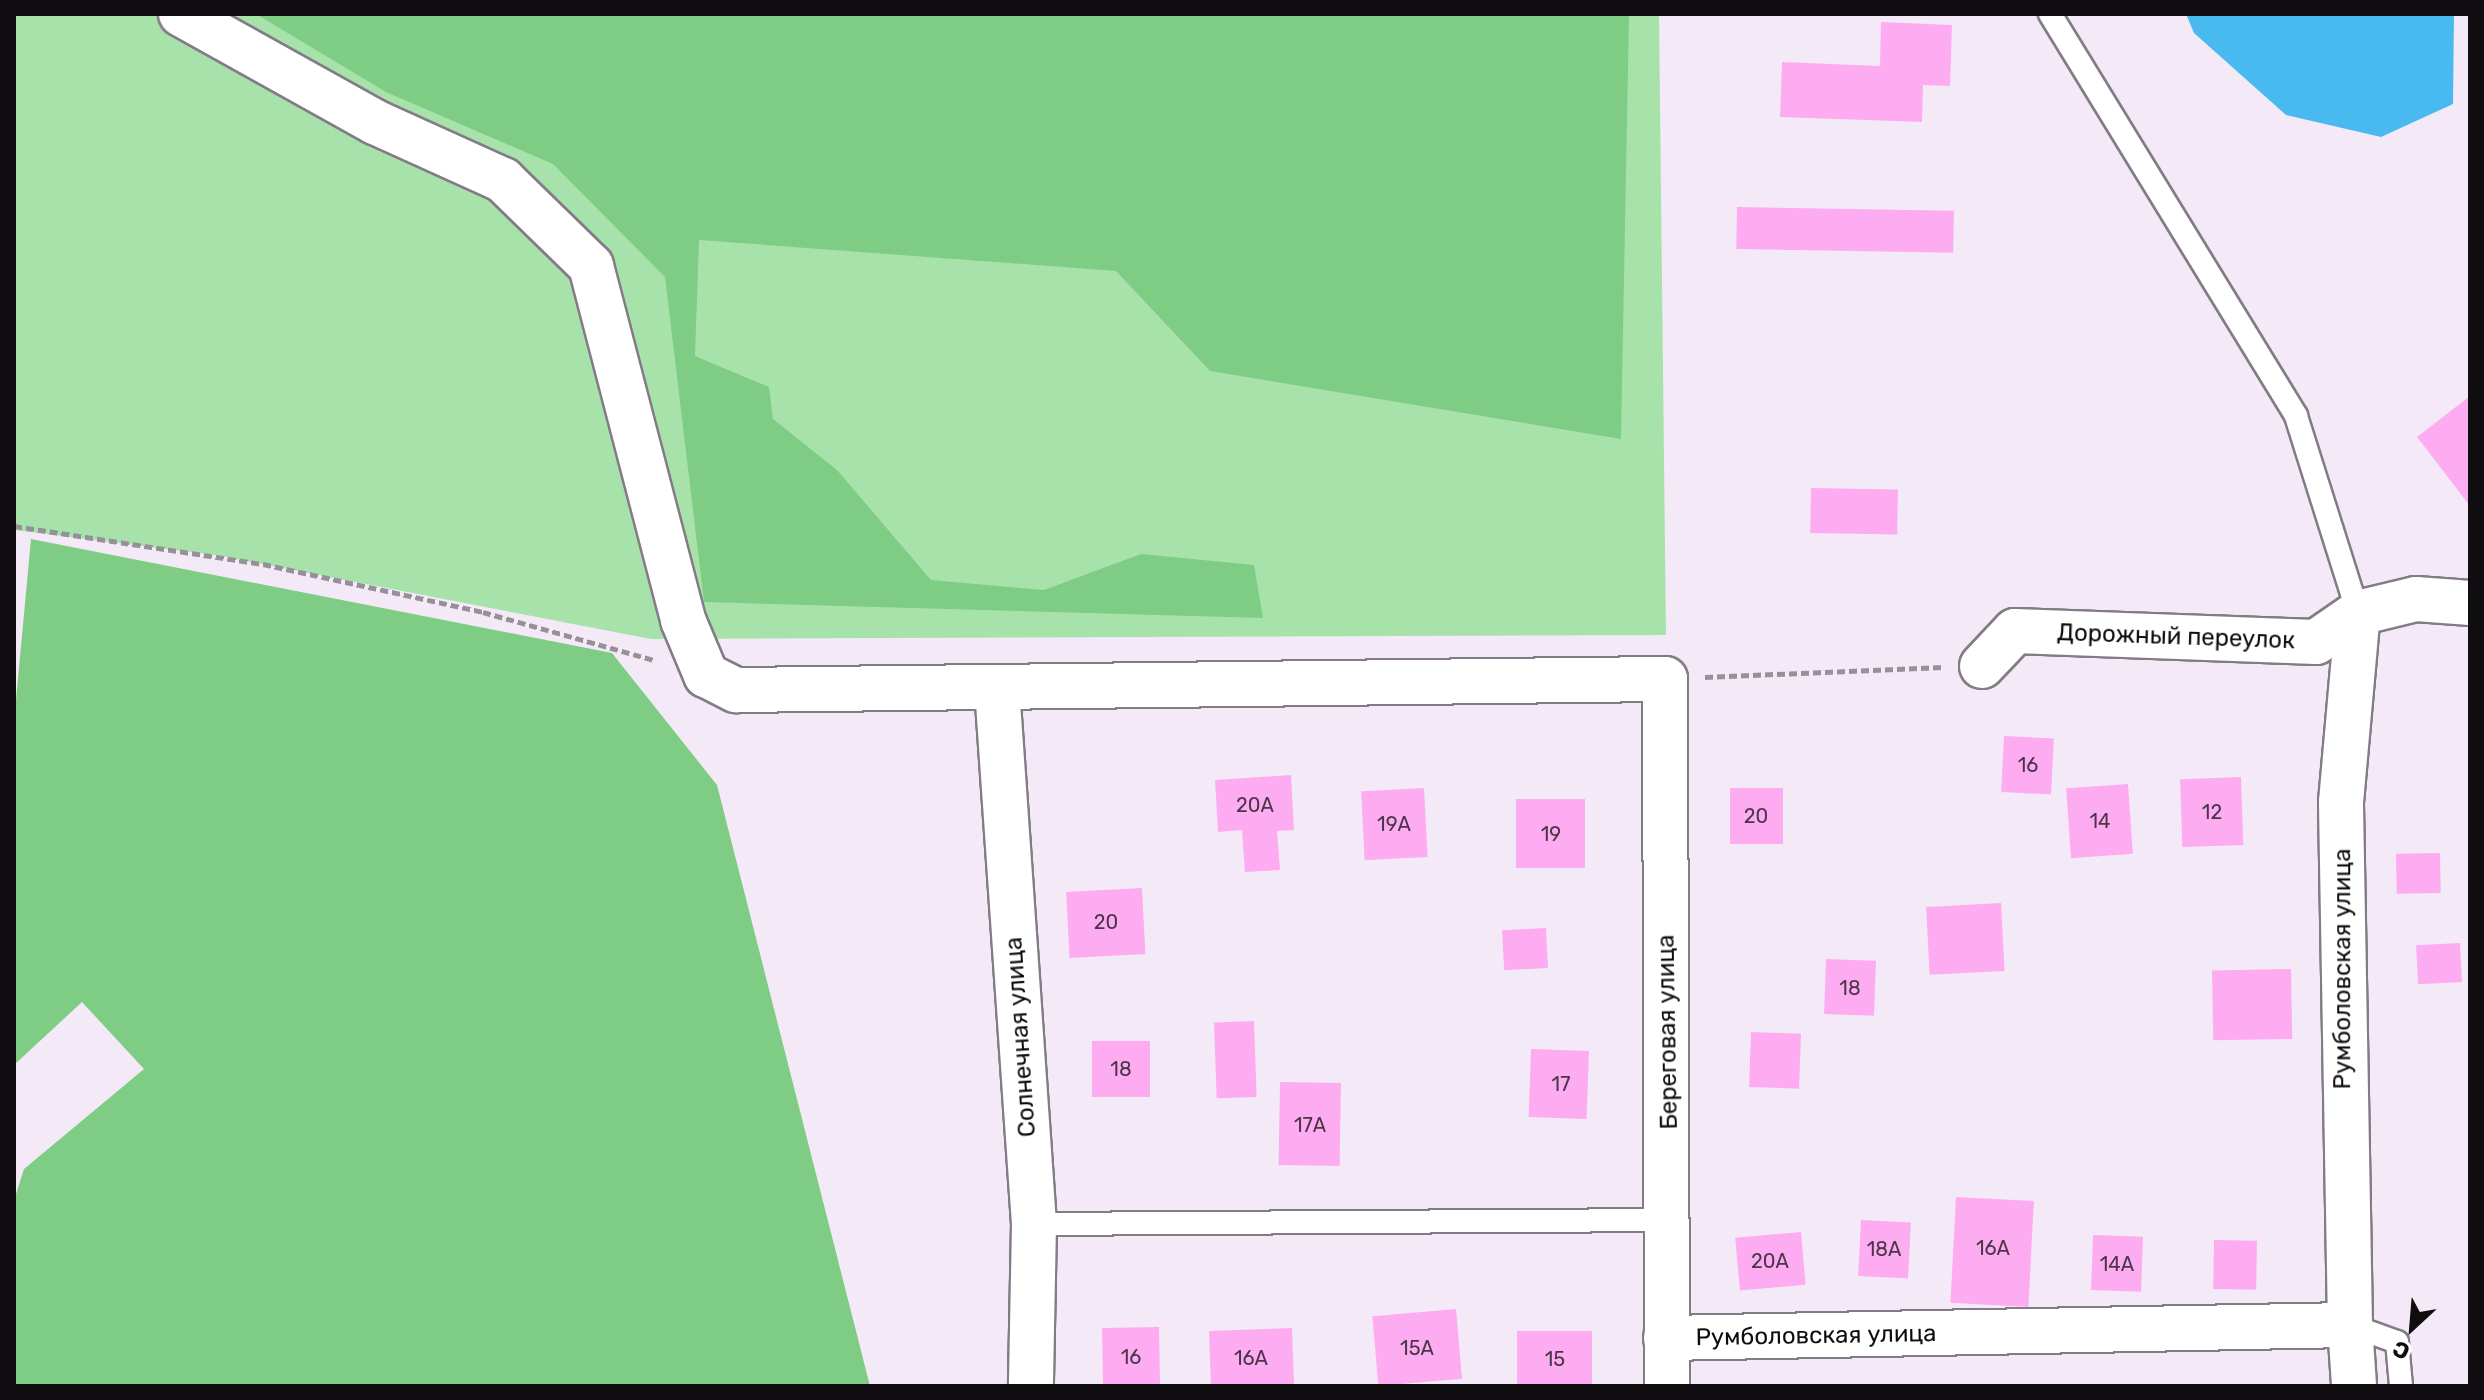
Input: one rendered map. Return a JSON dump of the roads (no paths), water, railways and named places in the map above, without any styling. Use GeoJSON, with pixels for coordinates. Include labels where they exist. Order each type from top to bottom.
{"type":"FeatureCollection","features":[{"type":"Feature","properties":{"kind":"street"},"geometry":{"type":"LineString","coordinates":[[181,14],[375,122],[503,180],[591,266],[683,620],[706,675],[736,690],[997,688]]}},
{"type":"Feature","properties":{"kind":"street","name":"Дорожный переулок"},"geometry":{"type":"LineString","coordinates":[[1982,666],[2015,631],[2316,642],[2358,613],[2416,599],[2470,603]]}},
{"type":"Feature","properties":{"kind":"street","name":"Румболовская улица"},"geometry":{"type":"LineString","coordinates":[[2354,1386],[2350,1325],[2341,802],[2358,613]]}},
{"type":"Feature","properties":{"kind":"street","name":"Береговая улица"},"geometry":{"type":"LineString","coordinates":[[997,688],[1665,679],[1667,1386]]}},
{"type":"Feature","properties":{"kind":"street","name":"Солнечная улица"},"geometry":{"type":"LineString","coordinates":[[997,688],[1034,1224],[1031,1386]]}},
{"type":"Feature","properties":{"kind":"street","name":"Румболовская улица"},"geometry":{"type":"LineString","coordinates":[[1666,1338],[2350,1325]]}},
{"type":"Feature","properties":{"kind":"lane"},"geometry":{"type":"LineString","coordinates":[[2050,14],[2296,416],[2358,613]]}},
{"type":"Feature","properties":{"kind":"lane"},"geometry":{"type":"LineString","coordinates":[[1034,1224],[1667,1220]]}},
{"type":"Feature","properties":{"kind":"lane"},"geometry":{"type":"LineString","coordinates":[[2350,1325],[2397,1342],[2401,1386]]}},
{"type":"Feature","properties":{"kind":"water"},"geometry":{"type":"Polygon","coordinates":[[[2186,14],[2454,14],[2453,104],[2381,137],[2286,115],[2194,33],[2186,14]]]}}]}
